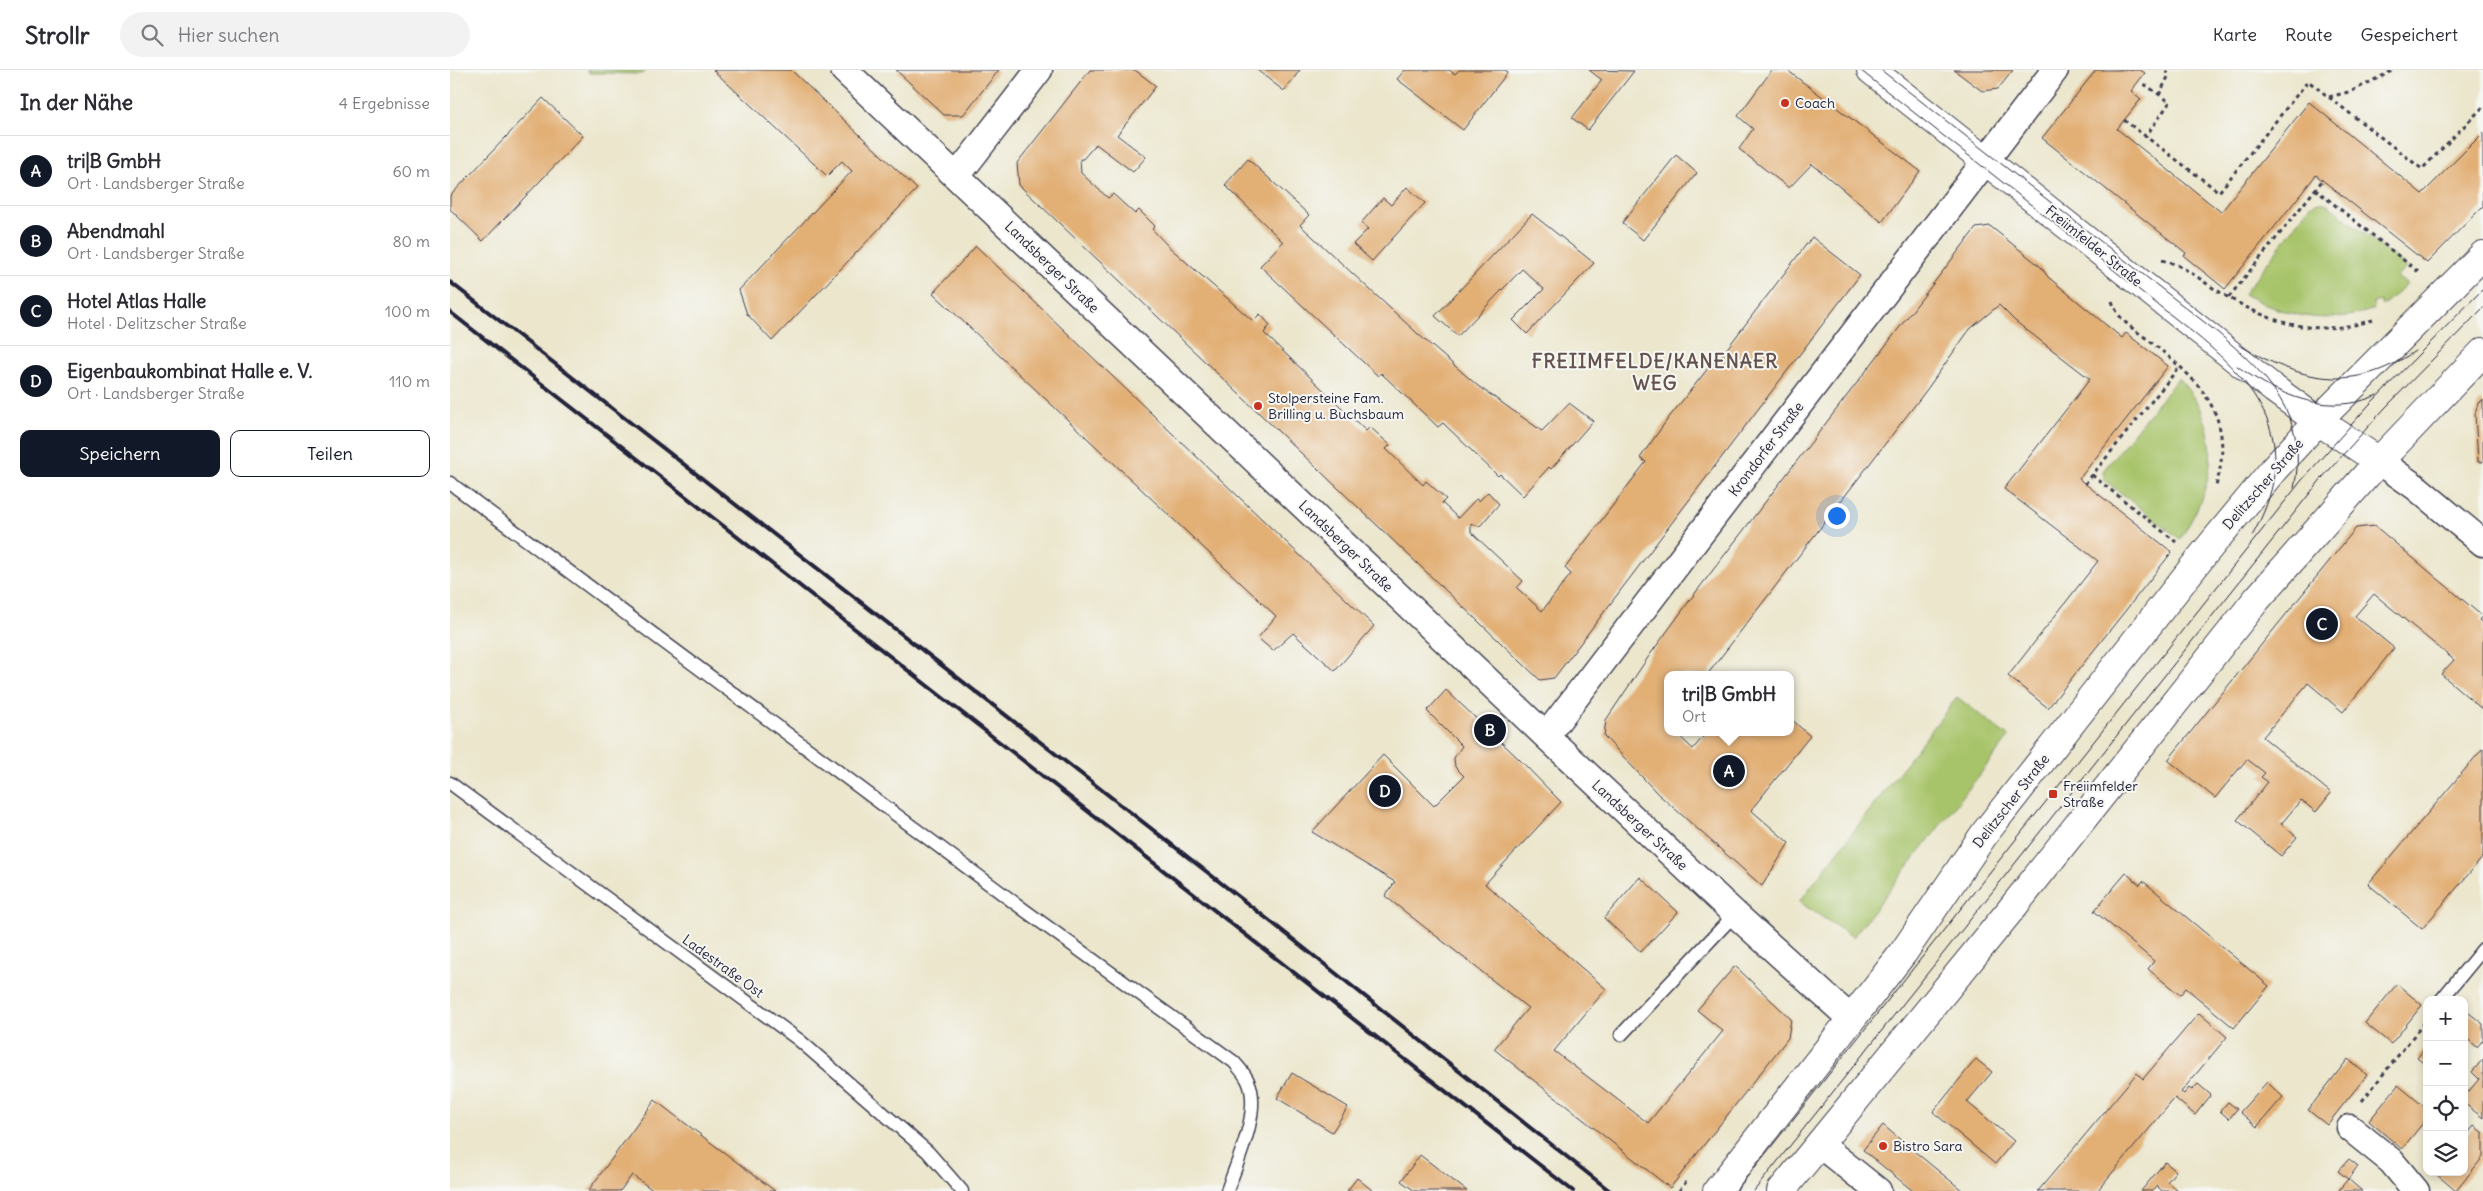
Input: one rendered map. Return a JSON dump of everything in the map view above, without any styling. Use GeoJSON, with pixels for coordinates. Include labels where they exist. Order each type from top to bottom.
{"type":"FeatureCollection","features":[{"type":"Feature","properties":{"kind":"main road","name":"Freiimfelder Straße"},"geometry":{"type":"LineString","coordinates":[[1870,70],[2223,349],[2318,421]]}},
{"type":"Feature","properties":{"kind":"main road","name":"Delitzscher Straße"},"geometry":{"type":"LineString","coordinates":[[1717,1191],[1902,953],[1985,833],[2203,555],[2274,469],[2318,421],[2483,255]]}},
{"type":"Feature","properties":{"kind":"main road"},"geometry":{"type":"LineString","coordinates":[[1781,1191],[2003,920],[2257,599],[2379,461],[2483,352]]}},
{"type":"Feature","properties":{"kind":"main road"},"geometry":{"type":"LineString","coordinates":[[2318,421],[2379,461]]}},
{"type":"Feature","properties":{"kind":"street","name":"Landsberger Straße"},"geometry":{"type":"LineString","coordinates":[[844,70],[1735,914],[1851,1018]]}},
{"type":"Feature","properties":{"kind":"street"},"geometry":{"type":"LineString","coordinates":[[956,176],[1039,70]]}},
{"type":"Feature","properties":{"kind":"street","name":"Krondorfer Straße"},"geometry":{"type":"LineString","coordinates":[[1546,736],[2055,70]]}},
{"type":"Feature","properties":{"kind":"street"},"geometry":{"type":"LineString","coordinates":[[2379,461],[2417,488],[2483,543]]}},
{"type":"Feature","properties":{"kind":"street"},"geometry":{"type":"LineString","coordinates":[[2350,1128],[2391,1160],[2416,1191]]}},
{"type":"Feature","properties":{"kind":"street"},"geometry":{"type":"LineString","coordinates":[[1819,1144],[1878,1191]]}},
{"type":"Feature","properties":{"kind":"lane"},"geometry":{"type":"LineString","coordinates":[[450,482],[1026,912],[1234,1062],[1248,1080],[1252,1096],[1251,1117],[1227,1191]]}},
{"type":"Feature","properties":{"kind":"lane","name":"Ladestraße Ost"},"geometry":{"type":"LineString","coordinates":[[450,783],[798,1040],[928,1152],[962,1191]]}},
{"type":"Feature","properties":{"kind":"lane"},"geometry":{"type":"LineString","coordinates":[[1621,1035],[1735,914]]}},
{"type":"Feature","properties":{"kind":"lane"},"geometry":{"type":"LineString","coordinates":[[2444,996],[2483,949]]}},
{"type":"Feature","properties":{"kind":"path"},"geometry":{"type":"LineString","coordinates":[[2159,94],[2166,84],[2169,75],[2166,70]]}},
{"type":"Feature","properties":{"kind":"path"},"geometry":{"type":"LineString","coordinates":[[2328,97],[2360,88],[2394,70]]}},
{"type":"Feature","properties":{"kind":"path"},"geometry":{"type":"LineString","coordinates":[[2124,120],[2219,192],[2308,81],[2422,169],[2483,107]]}},
{"type":"Feature","properties":{"kind":"path"},"geometry":{"type":"LineString","coordinates":[[2144,84],[2170,102],[2146,136]]}},
{"type":"Feature","properties":{"kind":"path"},"geometry":{"type":"LineString","coordinates":[[2229,297],[2322,181]]}},
{"type":"Feature","properties":{"kind":"path"},"geometry":{"type":"LineString","coordinates":[[2315,189],[2427,279]]}},
{"type":"Feature","properties":{"kind":"path"},"geometry":{"type":"LineString","coordinates":[[2177,263],[2229,297],[2271,317],[2315,329],[2334,330],[2354,326],[2382,316]]}},
{"type":"Feature","properties":{"kind":"path"},"geometry":{"type":"LineString","coordinates":[[2117,316],[2180,366],[2208,397],[2220,425],[2222,462],[2213,495]]}},
{"type":"Feature","properties":{"kind":"path"},"geometry":{"type":"LineString","coordinates":[[2085,484],[2180,366]]}},
{"type":"Feature","properties":{"kind":"path"},"geometry":{"type":"LineString","coordinates":[[2092,476],[2178,544]]}},
{"type":"Feature","properties":{"kind":"path"},"geometry":{"type":"LineString","coordinates":[[2350,1128],[2347,1120],[2423,1024]]}},
{"type":"Feature","properties":{"kind":"path"},"geometry":{"type":"LineString","coordinates":[[1679,1191],[1691,1176]]}},
{"type":"Feature","properties":{"kind":"green space"},"geometry":{"type":"Polygon","coordinates":[[[586,70],[646,70],[643,74],[589,73],[586,70]]]}},
{"type":"Feature","properties":{"kind":"green space"},"geometry":{"type":"Polygon","coordinates":[[[2320,202],[2327,204],[2407,267],[2397,277],[2407,284],[2382,306],[2380,301],[2373,303],[2374,309],[2357,314],[2324,318],[2308,317],[2276,308],[2244,294],[2311,205],[2320,202]]]}},
{"type":"Feature","properties":{"kind":"green space"},"geometry":{"type":"Polygon","coordinates":[[[2178,378],[2193,397],[2204,417],[2209,437],[2210,457],[2208,477],[2202,498],[2180,539],[2104,480],[2103,471],[2178,378]]]}},
{"type":"Feature","properties":{"kind":"green space"},"geometry":{"type":"Polygon","coordinates":[[[1957,697],[2009,737],[1853,937],[1799,902],[1957,697]]]}},
{"type":"Feature","properties":{"kind":"building"},"geometry":{"type":"Polygon","coordinates":[[[713,70],[791,70],[917,189],[772,341],[747,314],[739,290],[852,171],[842,161],[827,176],[713,70]]]}},
{"type":"Feature","properties":{"kind":"building"},"geometry":{"type":"Polygon","coordinates":[[[896,70],[999,70],[963,115],[944,115],[896,70]]]}},
{"type":"Feature","properties":{"kind":"building"},"geometry":{"type":"Polygon","coordinates":[[[1090,70],[1135,70],[1156,86],[1117,135],[1146,157],[1133,172],[1096,144],[1083,159],[1080,159],[1081,173],[1108,198],[1113,194],[1135,214],[1139,210],[1155,226],[1152,229],[1168,246],[1253,321],[1260,314],[1270,325],[1264,333],[1366,431],[1370,427],[1390,445],[1386,449],[1423,485],[1426,481],[1446,499],[1442,503],[1458,518],[1476,499],[1479,501],[1488,492],[1499,504],[1480,526],[1471,524],[1471,532],[1523,581],[1517,588],[1542,611],[1571,574],[1565,568],[1646,462],[1640,458],[1667,420],[1717,357],[1719,359],[1812,237],[1860,275],[1554,678],[1540,680],[1019,185],[1017,163],[1090,70]]]}},
{"type":"Feature","properties":{"kind":"building"},"geometry":{"type":"Polygon","coordinates":[[[1257,70],[1300,70],[1284,91],[1257,70]]]}},
{"type":"Feature","properties":{"kind":"building"},"geometry":{"type":"Polygon","coordinates":[[[1405,70],[1449,70],[1455,74],[1459,70],[1505,70],[1508,72],[1463,130],[1397,79],[1405,70]]]}},
{"type":"Feature","properties":{"kind":"building"},"geometry":{"type":"Polygon","coordinates":[[[1589,70],[1634,71],[1588,130],[1572,118],[1602,80],[1589,70]]]}},
{"type":"Feature","properties":{"kind":"building"},"geometry":{"type":"Polygon","coordinates":[[[1772,70],[1787,70],[1920,171],[1882,222],[1812,164],[1789,188],[1739,149],[1753,129],[1738,116],[1772,70]]]}},
{"type":"Feature","properties":{"kind":"building"},"geometry":{"type":"Polygon","coordinates":[[[1954,70],[2013,70],[1998,89],[1982,91],[1954,70]]]}},
{"type":"Feature","properties":{"kind":"building"},"geometry":{"type":"Polygon","coordinates":[[[2096,70],[2140,70],[2145,73],[2131,91],[2141,99],[2117,129],[2221,212],[2309,102],[2422,194],[2483,133],[2483,206],[2427,263],[2316,175],[2225,289],[2184,256],[2186,253],[2042,138],[2096,70]]]}},
{"type":"Feature","properties":{"kind":"building"},"geometry":{"type":"Polygon","coordinates":[[[543,98],[583,136],[483,241],[450,209],[450,196],[543,98]]]}},
{"type":"Feature","properties":{"kind":"building"},"geometry":{"type":"Polygon","coordinates":[[[1676,155],[1697,173],[1643,240],[1622,223],[1676,155]]]}},
{"type":"Feature","properties":{"kind":"building"},"geometry":{"type":"Polygon","coordinates":[[[1248,159],[1309,215],[1300,225],[1418,334],[1478,386],[1542,431],[1569,403],[1593,421],[1551,469],[1549,467],[1523,496],[1500,474],[1498,476],[1443,423],[1438,427],[1381,373],[1378,376],[1260,266],[1283,242],[1225,185],[1248,159]]]}},
{"type":"Feature","properties":{"kind":"building"},"geometry":{"type":"Polygon","coordinates":[[[1407,187],[1425,203],[1372,261],[1353,244],[1368,229],[1361,223],[1383,198],[1391,205],[1407,187]]]}},
{"type":"Feature","properties":{"kind":"building"},"geometry":{"type":"Polygon","coordinates":[[[1532,214],[1594,263],[1527,334],[1513,320],[1544,289],[1522,269],[1458,336],[1435,316],[1532,214]]]}},
{"type":"Feature","properties":{"kind":"building"},"geometry":{"type":"Polygon","coordinates":[[[1990,226],[2041,267],[2048,277],[2122,338],[2126,333],[2168,366],[2079,479],[2172,552],[2048,708],[2008,676],[2098,561],[2004,489],[2090,379],[2015,321],[1999,305],[1970,329],[1925,392],[1710,671],[1664,671],[1664,736],[1679,736],[1693,749],[1704,736],[1794,736],[1794,722],[1810,736],[1751,810],[1789,843],[1762,886],[1657,793],[1604,736],[1606,720],[1649,656],[1693,596],[1976,228],[1990,226]]]}},
{"type":"Feature","properties":{"kind":"building"},"geometry":{"type":"Polygon","coordinates":[[[976,246],[1374,626],[1335,671],[1293,633],[1273,651],[1258,638],[1276,616],[933,293],[976,246]]]}},
{"type":"Feature","properties":{"kind":"building"},"geometry":{"type":"Polygon","coordinates":[[[2483,400],[2483,462],[2478,462],[2475,414],[2478,403],[2483,400]]]}},
{"type":"Feature","properties":{"kind":"building"},"geometry":{"type":"Polygon","coordinates":[[[2375,526],[2482,616],[2479,620],[2483,623],[2483,710],[2441,674],[2454,660],[2374,594],[2355,616],[2394,648],[2343,712],[2308,683],[2263,737],[2331,793],[2316,812],[2301,800],[2281,824],[2297,837],[2281,856],[2237,820],[2268,782],[2261,777],[2265,773],[2247,759],[2215,798],[2168,760],[2356,528],[2375,526]]]}},
{"type":"Feature","properties":{"kind":"building"},"geometry":{"type":"Polygon","coordinates":[[[1446,690],[1518,758],[1561,802],[1485,884],[1606,989],[1554,1051],[1648,1123],[1723,1031],[1697,1010],[1735,966],[1791,1019],[1788,1038],[1670,1188],[1494,1049],[1528,1008],[1385,896],[1395,882],[1312,832],[1383,755],[1434,806],[1464,776],[1455,767],[1454,758],[1462,746],[1427,711],[1446,690]]]}},
{"type":"Feature","properties":{"kind":"building"},"geometry":{"type":"Polygon","coordinates":[[[2483,748],[2483,857],[2422,929],[2368,884],[2483,748]]]}},
{"type":"Feature","properties":{"kind":"building"},"geometry":{"type":"Polygon","coordinates":[[[2126,873],[2140,885],[2143,881],[2269,986],[2234,1028],[2186,988],[2180,995],[2148,969],[2154,961],[2094,911],[2126,873]]]}},
{"type":"Feature","properties":{"kind":"building"},"geometry":{"type":"Polygon","coordinates":[[[1640,877],[1678,912],[1641,952],[1604,918],[1640,877]]]}},
{"type":"Feature","properties":{"kind":"building"},"geometry":{"type":"Polygon","coordinates":[[[2397,984],[2422,1005],[2391,1044],[2365,1023],[2397,984]]]}},
{"type":"Feature","properties":{"kind":"building"},"geometry":{"type":"Polygon","coordinates":[[[2468,1012],[2483,1024],[2483,1040],[2477,1047],[2468,1039],[2468,1012]]]}},
{"type":"Feature","properties":{"kind":"building"},"geometry":{"type":"Polygon","coordinates":[[[2199,1013],[2227,1037],[2181,1092],[2184,1094],[2189,1088],[2192,1090],[2198,1084],[2211,1095],[2195,1115],[2175,1098],[2097,1191],[2038,1191],[2137,1073],[2143,1079],[2199,1013]]]}},
{"type":"Feature","properties":{"kind":"building"},"geometry":{"type":"Polygon","coordinates":[[[2423,1051],[2423,1063],[2417,1058],[2423,1051]]]}},
{"type":"Feature","properties":{"kind":"building"},"geometry":{"type":"Polygon","coordinates":[[[1976,1059],[1992,1072],[1967,1102],[2014,1141],[1995,1164],[1933,1112],[1976,1059]]]}},
{"type":"Feature","properties":{"kind":"building"},"geometry":{"type":"Polygon","coordinates":[[[2348,1059],[2367,1075],[2327,1125],[2308,1110],[2348,1059]]]}},
{"type":"Feature","properties":{"kind":"building"},"geometry":{"type":"Polygon","coordinates":[[[2483,1059],[2483,1118],[2468,1106],[2468,1092],[2479,1079],[2472,1072],[2483,1059]]]}},
{"type":"Feature","properties":{"kind":"building"},"geometry":{"type":"Polygon","coordinates":[[[1292,1073],[1348,1107],[1332,1132],[1277,1098],[1292,1073]]]}},
{"type":"Feature","properties":{"kind":"building"},"geometry":{"type":"Polygon","coordinates":[[[2267,1082],[2283,1097],[2257,1127],[2240,1112],[2267,1082]]]}},
{"type":"Feature","properties":{"kind":"building"},"geometry":{"type":"Polygon","coordinates":[[[2398,1085],[2423,1106],[2423,1123],[2402,1149],[2369,1121],[2398,1085]]]}},
{"type":"Feature","properties":{"kind":"building"},"geometry":{"type":"Polygon","coordinates":[[[655,1100],[775,1191],[654,1191],[632,1175],[620,1191],[588,1191],[655,1100]]]}},
{"type":"Feature","properties":{"kind":"building"},"geometry":{"type":"Polygon","coordinates":[[[2228,1102],[2237,1109],[2229,1119],[2220,1111],[2228,1102]]]}},
{"type":"Feature","properties":{"kind":"building"},"geometry":{"type":"Polygon","coordinates":[[[1883,1125],[1963,1191],[1913,1191],[1863,1150],[1883,1125]]]}},
{"type":"Feature","properties":{"kind":"building"},"geometry":{"type":"Polygon","coordinates":[[[2474,1126],[2483,1133],[2483,1157],[2468,1176],[2468,1133],[2474,1126]]]}},
{"type":"Feature","properties":{"kind":"building"},"geometry":{"type":"Polygon","coordinates":[[[1420,1155],[1467,1191],[1415,1191],[1401,1181],[1420,1155]]]}},
{"type":"Feature","properties":{"kind":"building"},"geometry":{"type":"Polygon","coordinates":[[[2349,1159],[2358,1166],[2348,1179],[2338,1171],[2349,1159]]]}},
{"type":"Feature","properties":{"kind":"building"},"geometry":{"type":"Polygon","coordinates":[[[2165,1162],[2176,1171],[2167,1182],[2178,1191],[2162,1191],[2157,1186],[2152,1191],[2141,1191],[2165,1162]]]}},
{"type":"Feature","properties":{"kind":"building"},"geometry":{"type":"Polygon","coordinates":[[[2438,1176],[2468,1176],[2456,1191],[2438,1176]]]}},
{"type":"Feature","properties":{"kind":"building"},"geometry":{"type":"Polygon","coordinates":[[[1357,1178],[1373,1191],[1347,1191],[1357,1178]]]}},
{"type":"Feature","properties":{"kind":"building"},"geometry":{"type":"Polygon","coordinates":[[[2348,1179],[2362,1191],[2338,1191],[2348,1179]]]}},
{"type":"Feature","properties":{"kind":"tram line"},"geometry":{"type":"LineString","coordinates":[[1860,70],[2195,334],[2220,355],[2240,377],[2257,400],[2268,423],[2274,448],[2274,475],[2267,504],[2252,536]]}},
{"type":"Feature","properties":{"kind":"tram line"},"geometry":{"type":"LineString","coordinates":[[1881,70],[2217,332],[2252,364],[2268,381],[2290,419],[2296,440],[2297,463],[2294,488]]}},
{"type":"Feature","properties":{"kind":"tram line"},"geometry":{"type":"LineString","coordinates":[[1736,1191],[2302,480],[2368,406],[2483,289]]}},
{"type":"Feature","properties":{"kind":"tram line"},"geometry":{"type":"LineString","coordinates":[[1754,1191],[2322,478],[2385,408],[2483,308]]}},
{"type":"Feature","properties":{"kind":"tram line"},"geometry":{"type":"LineString","coordinates":[[2239,345],[2284,367],[2327,378],[2370,373],[2392,365],[2415,351]]}},
{"type":"Feature","properties":{"kind":"tram line"},"geometry":{"type":"LineString","coordinates":[[2237,366],[2268,386],[2303,400],[2340,404],[2359,402],[2377,395]]}},
{"type":"Feature","properties":{"kind":"railway"},"geometry":{"type":"LineString","coordinates":[[450,282],[1275,925],[1610,1191]]}},
{"type":"Feature","properties":{"kind":"railway"},"geometry":{"type":"LineString","coordinates":[[450,312],[1573,1191]]}},
{"type":"Feature","properties":{"kind":"place","name":"Coach"},"geometry":{"type":"Point","coordinates":[1785,103]}},
{"type":"Feature","properties":{"kind":"place","name":"Stolpersteine Fam. Brilling u. Buchsbaum"},"geometry":{"type":"Point","coordinates":[1258,406]}},
{"type":"Feature","properties":{"kind":"place","name":"Hotel Atlas Halle"},"geometry":{"type":"Point","coordinates":[2322,624]}},
{"type":"Feature","properties":{"kind":"place","name":"Abendmahl"},"geometry":{"type":"Point","coordinates":[1490,730]}},
{"type":"Feature","properties":{"kind":"place","name":"tri|B GmbH"},"geometry":{"type":"Point","coordinates":[1729,771]}},
{"type":"Feature","properties":{"kind":"place","name":"Eigenbaukombinat Halle e. V."},"geometry":{"type":"Point","coordinates":[1385,791]}},
{"type":"Feature","properties":{"kind":"place","name":"Freiimfelder Straße"},"geometry":{"type":"Point","coordinates":[2053,794]}},
{"type":"Feature","properties":{"kind":"place","name":"Bistro Sara"},"geometry":{"type":"Point","coordinates":[1883,1146]}},
{"type":"Feature","properties":{"kind":"district","name":"FREIIMFELDE/KANENAER WEG"},"geometry":{"type":"Point","coordinates":[1655,372]}}]}
